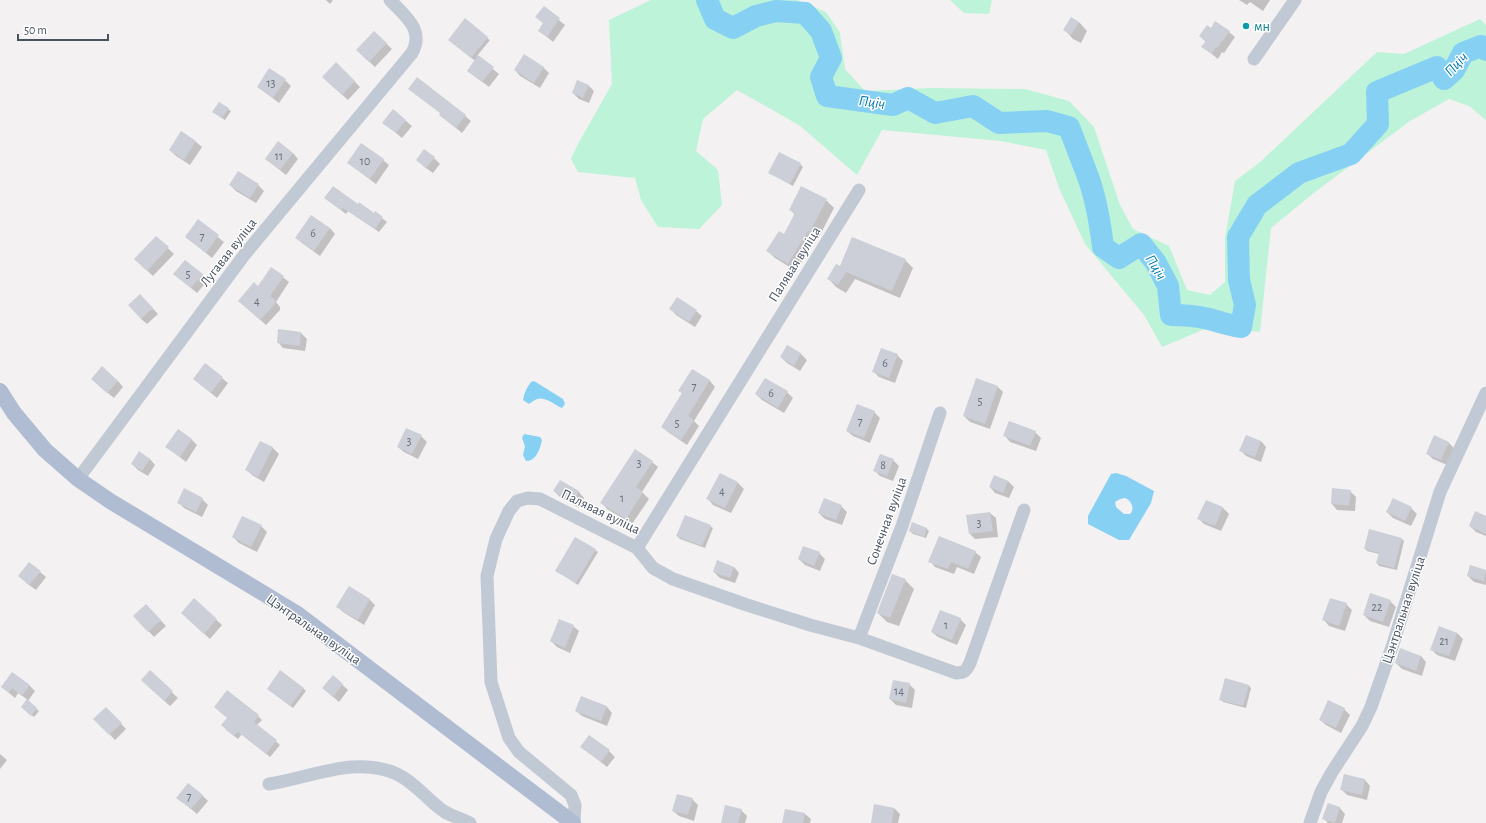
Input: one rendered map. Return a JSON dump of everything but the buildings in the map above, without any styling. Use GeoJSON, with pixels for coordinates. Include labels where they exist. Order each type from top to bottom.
{"type":"FeatureCollection","features":[{"type":"Feature","properties":{"kind":"main road","name":"Цэнтральная вуліца"},"geometry":{"type":"LineString","coordinates":[[0,391],[14,413],[45,450],[78,479],[110,501],[296,613],[574,823]]}},
{"type":"Feature","properties":{"kind":"street","name":"Лугавая вуліца"},"geometry":{"type":"LineString","coordinates":[[78,479],[245,254],[412,53],[416,45],[417,36],[414,27],[390,0]]}},
{"type":"Feature","properties":{"kind":"street"},"geometry":{"type":"LineString","coordinates":[[1254,59],[1295,0]]}},
{"type":"Feature","properties":{"kind":"street","name":"Палявая вуліца"},"geometry":{"type":"LineString","coordinates":[[574,823],[575,805],[571,795],[519,752],[509,738],[491,682],[487,576],[496,539],[509,511],[517,501],[528,498],[540,499],[637,548],[859,190]]}},
{"type":"Feature","properties":{"kind":"street","name":"Цэнтральная вуліца"},"geometry":{"type":"LineString","coordinates":[[1310,823],[1321,792],[1332,772],[1362,726],[1371,707],[1393,644],[1440,492],[1486,393]]}},
{"type":"Feature","properties":{"kind":"street","name":"Сонечная вуліца"},"geometry":{"type":"LineString","coordinates":[[859,638],[902,526],[940,413]]}},
{"type":"Feature","properties":{"kind":"street"},"geometry":{"type":"LineString","coordinates":[[637,548],[653,568],[673,579],[810,625],[859,638],[956,673],[963,673],[967,670],[1024,510]]}},
{"type":"Feature","properties":{"kind":"street"},"geometry":{"type":"LineString","coordinates":[[269,784],[289,781],[343,767],[372,766],[397,774],[414,785],[445,812],[470,823]]}},
{"type":"Feature","properties":{"kind":"green space"},"geometry":{"type":"Polygon","coordinates":[[[651,0],[797,0],[826,12],[840,33],[845,69],[865,91],[931,88],[1025,89],[1069,101],[1094,127],[1120,205],[1133,229],[1169,246],[1187,290],[1210,295],[1225,282],[1225,238],[1235,181],[1259,163],[1377,52],[1404,54],[1480,19],[1486,25],[1486,120],[1469,106],[1449,99],[1410,121],[1315,192],[1271,228],[1260,332],[1212,326],[1162,347],[1144,315],[1085,244],[1059,188],[1046,150],[1001,141],[882,130],[857,175],[799,125],[737,90],[703,119],[696,151],[718,170],[722,205],[699,229],[658,227],[641,200],[635,178],[578,172],[571,159],[612,84],[609,20],[651,0]]]}},
{"type":"Feature","properties":{"kind":"green space"},"geometry":{"type":"Polygon","coordinates":[[[950,0],[992,0],[989,14],[964,13],[950,0]]]}},
{"type":"Feature","properties":{"kind":"water"},"geometry":{"type":"Polygon","coordinates":[[[534,381],[563,399],[565,404],[562,408],[550,401],[540,398],[529,404],[523,400],[527,388],[531,382],[534,381]]]}},
{"type":"Feature","properties":{"kind":"water"},"geometry":{"type":"Polygon","coordinates":[[[524,434],[540,437],[542,440],[539,450],[533,459],[526,461],[523,455],[525,446],[522,438],[524,434]]]}},
{"type":"Feature","properties":{"kind":"water"},"geometry":{"type":"Polygon","coordinates":[[[1116,473],[1126,476],[1154,491],[1151,503],[1129,540],[1119,540],[1088,524],[1088,516],[1111,474],[1116,473]],[[1125,498],[1115,502],[1116,507],[1124,514],[1130,514],[1132,512],[1132,505],[1125,498]]]}},
{"type":"Feature","properties":{"kind":"waterway","name":"Пціч"},"geometry":{"type":"LineString","coordinates":[[707,0],[715,19],[733,28],[756,16],[776,11],[805,13],[821,31],[831,58],[821,77],[827,96],[893,105],[908,98],[935,113],[973,106],[999,123],[1047,121],[1069,127],[1093,192],[1103,247],[1119,258],[1141,244],[1156,263],[1168,286],[1171,315],[1200,317],[1241,327],[1245,305],[1239,280],[1238,237],[1257,205],[1299,173],[1351,154],[1378,124],[1377,92],[1437,67],[1444,79],[1454,70],[1463,53],[1481,46],[1486,50]]}},
{"type":"Feature","properties":{"kind":"place","name":"мн"},"geometry":{"type":"Point","coordinates":[1246,26]}}]}
